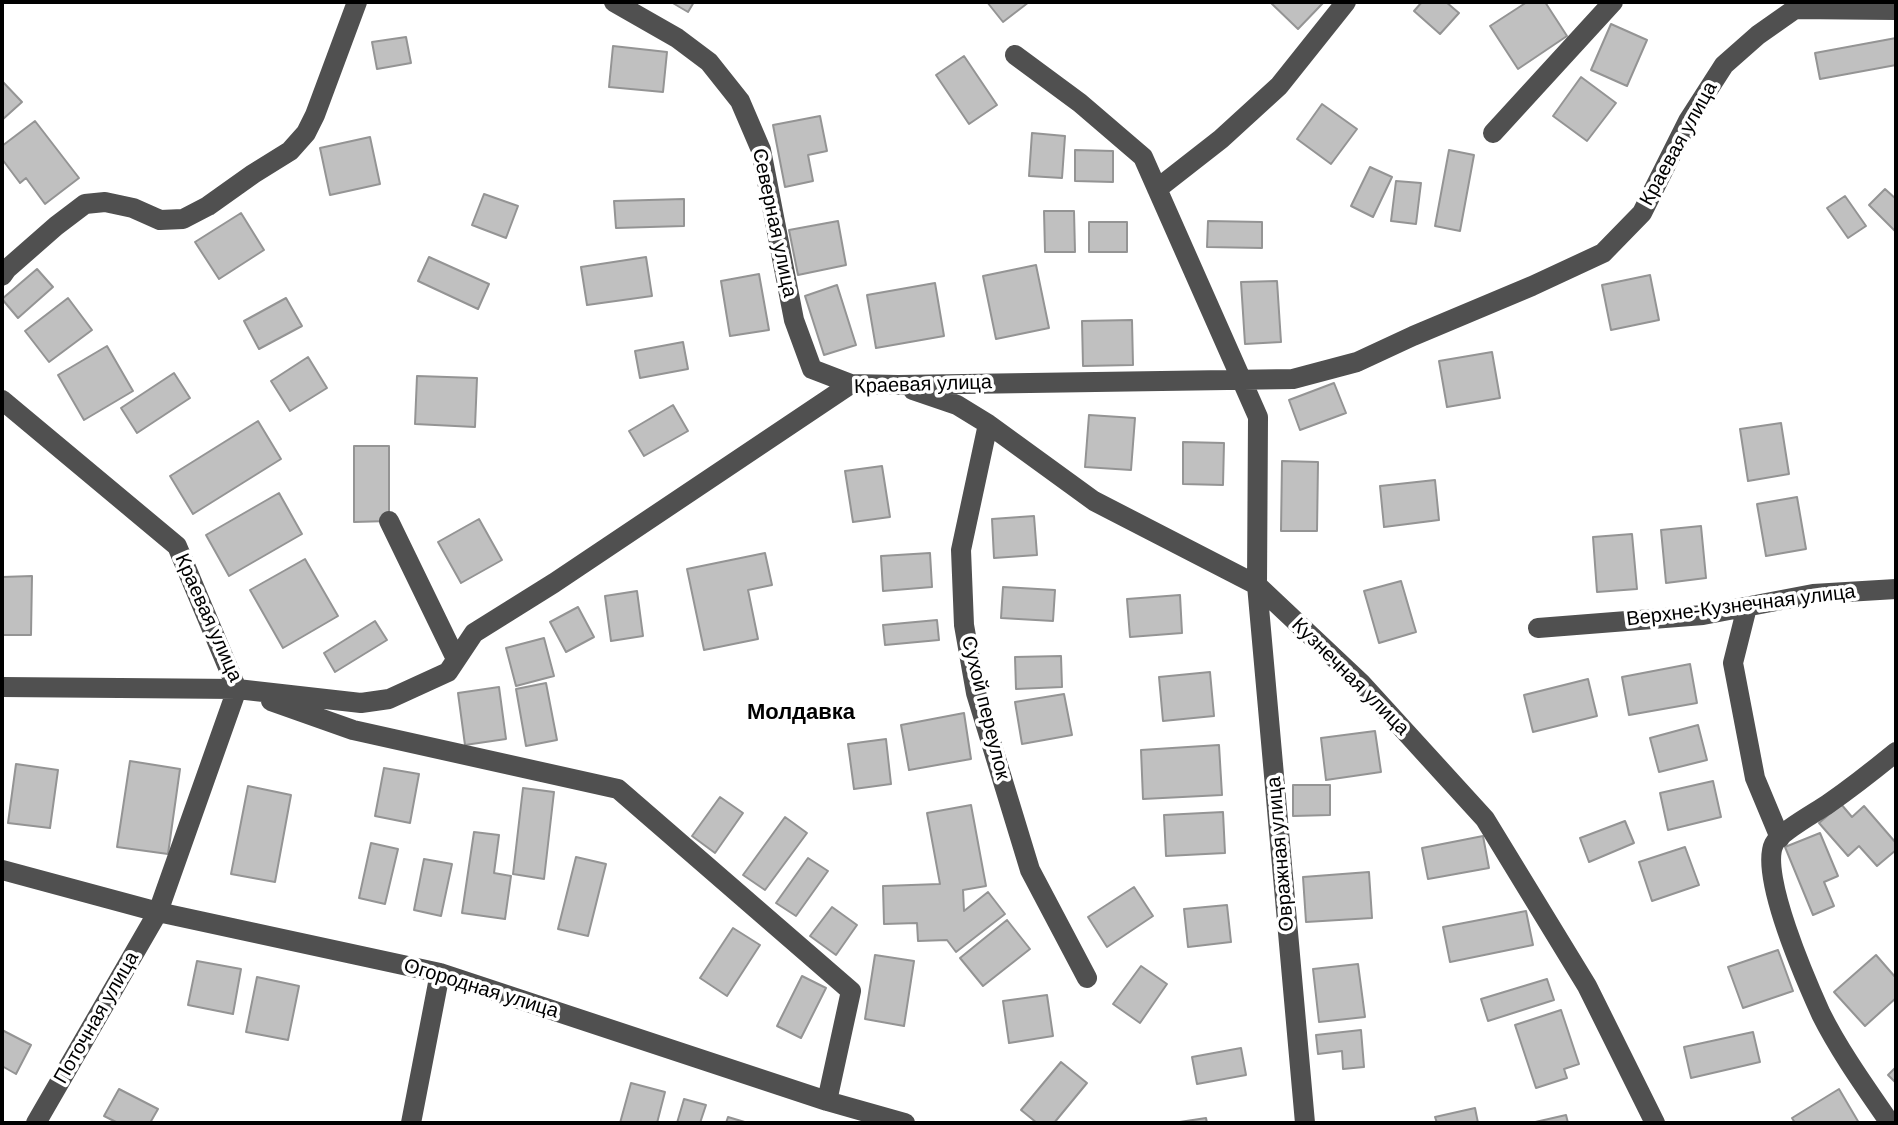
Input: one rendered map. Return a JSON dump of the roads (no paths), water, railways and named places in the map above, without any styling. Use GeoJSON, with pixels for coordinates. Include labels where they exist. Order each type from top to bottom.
{"type":"FeatureCollection","features":[{"type":"Feature","properties":{"kind":"street"},"geometry":{"type":"LineString","coordinates":[[2,276],[85,204],[105,202],[133,208],[160,220],[183,219],[208,206],[290,151],[306,133],[315,115],[357,2]]}},
{"type":"Feature","properties":{"kind":"street","name":"Северная улица"},"geometry":{"type":"LineString","coordinates":[[614,2],[677,38],[709,62],[740,101],[761,150],[794,320],[812,369],[851,384]]}},
{"type":"Feature","properties":{"kind":"street"},"geometry":{"type":"LineString","coordinates":[[1157,189],[1221,139],[1279,86],[1346,2]]}},
{"type":"Feature","properties":{"kind":"street"},"geometry":{"type":"LineString","coordinates":[[1493,133],[1613,2]]}},
{"type":"Feature","properties":{"kind":"street","name":"Краевая улица"},"geometry":{"type":"LineString","coordinates":[[2,400],[177,546],[237,689],[361,703],[389,699],[448,672],[474,633],[851,384],[1293,379],[1357,362],[1532,286],[1603,253],[1642,213],[1688,121],[1724,65],[1758,35],[1795,9],[1896,10]]}},
{"type":"Feature","properties":{"kind":"street","name":"Овражная улица"},"geometry":{"type":"LineString","coordinates":[[1015,55],[1080,103],[1143,157],[1258,417],[1257,585],[1305,1123]]}},
{"type":"Feature","properties":{"kind":"street","name":"Кузнечная улица"},"geometry":{"type":"LineString","coordinates":[[898,385],[957,405],[1094,501],[1257,585],[1361,683],[1485,819],[1587,986],[1655,1123]]}},
{"type":"Feature","properties":{"kind":"street","name":"Сухой переулок"},"geometry":{"type":"LineString","coordinates":[[988,424],[961,550],[964,625],[976,693],[1030,870],[1087,978]]}},
{"type":"Feature","properties":{"kind":"street"},"geometry":{"type":"LineString","coordinates":[[389,521],[456,659]]}},
{"type":"Feature","properties":{"kind":"street","name":"Верхне-Кузнечная улица"},"geometry":{"type":"LineString","coordinates":[[1538,628],[1703,615],[1813,594],[1896,589]]}},
{"type":"Feature","properties":{"kind":"street"},"geometry":{"type":"LineString","coordinates":[[1747,607],[1733,663],[1755,778],[1780,838]]}},
{"type":"Feature","properties":{"kind":"street"},"geometry":{"type":"LineString","coordinates":[[2,687],[237,689],[353,730],[618,789],[851,991],[827,1101]]}},
{"type":"Feature","properties":{"kind":"street","name":"Поточная улица"},"geometry":{"type":"LineString","coordinates":[[36,1123],[158,912],[237,689]]}},
{"type":"Feature","properties":{"kind":"street"},"geometry":{"type":"LineString","coordinates":[[1890,1123],[1851,1066],[1822,1014],[1791,940],[1776,895],[1771,863],[1774,844],[1780,838],[1896,752]]}},
{"type":"Feature","properties":{"kind":"street","name":"Огородная улица"},"geometry":{"type":"LineString","coordinates":[[2,870],[158,912],[440,973],[827,1101],[905,1123]]}},
{"type":"Feature","properties":{"kind":"street"},"geometry":{"type":"LineString","coordinates":[[411,1123],[440,973]]}},
{"type":"Feature","properties":{"kind":"district","name":"Молдавка"},"geometry":{"type":"Point","coordinates":[801,713]}}]}
